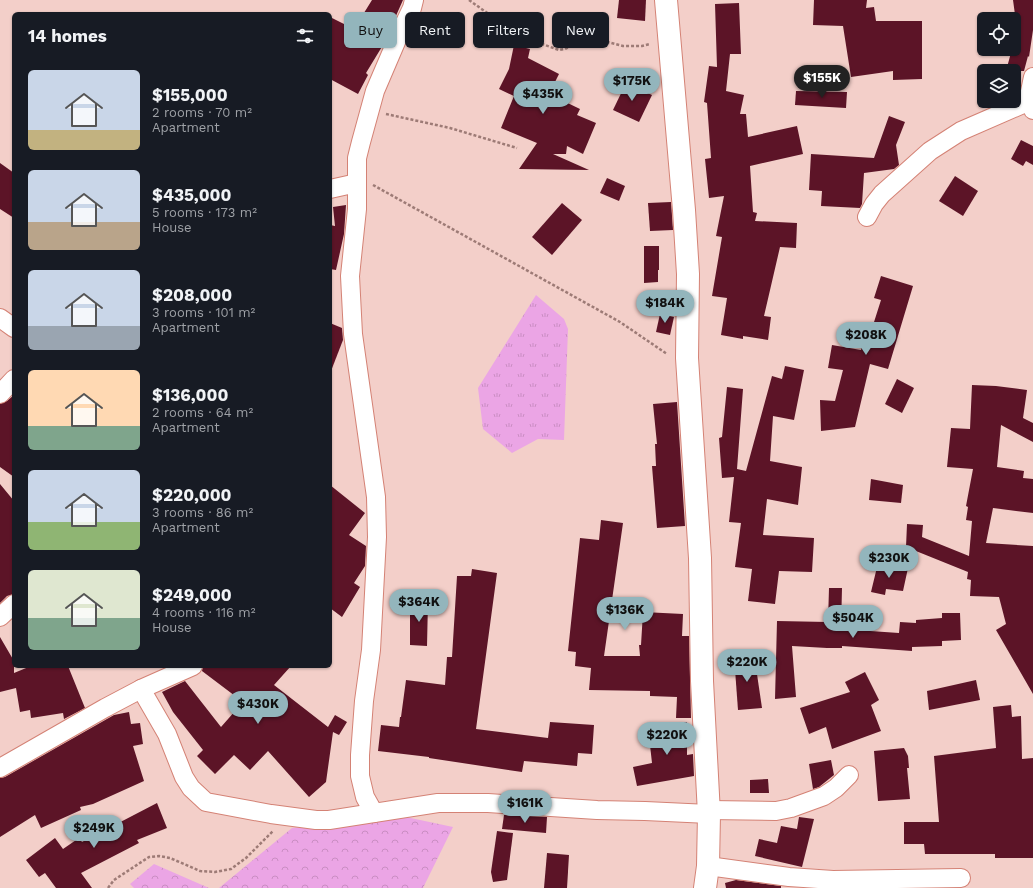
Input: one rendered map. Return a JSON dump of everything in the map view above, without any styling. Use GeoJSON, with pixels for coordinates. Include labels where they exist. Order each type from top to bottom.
{"type":"FeatureCollection","features":[{"type":"Feature","properties":{"kind":"street"},"geometry":{"type":"LineString","coordinates":[[374,813],[365,797],[360,776],[360,755],[364,701],[371,650],[377,537],[376,497],[352,334],[350,276],[357,209],[357,158],[375,90],[412,8],[414,0]]}},
{"type":"Feature","properties":{"kind":"street"},"geometry":{"type":"LineString","coordinates":[[666,0],[688,274],[688,367],[700,558],[702,682],[709,812],[708,866],[705,888]]}},
{"type":"Feature","properties":{"kind":"street"},"geometry":{"type":"LineString","coordinates":[[867,217],[874,204],[882,194],[930,151],[961,131],[1032,105],[1029,96],[1033,78]]}},
{"type":"Feature","properties":{"kind":"street"},"geometry":{"type":"LineString","coordinates":[[332,188],[357,180]]}},
{"type":"Feature","properties":{"kind":"street"},"geometry":{"type":"LineString","coordinates":[[0,318],[12,327]]}},
{"type":"Feature","properties":{"kind":"street"},"geometry":{"type":"LineString","coordinates":[[0,394],[12,381]]}},
{"type":"Feature","properties":{"kind":"street"},"geometry":{"type":"LineString","coordinates":[[0,617],[12,606]]}},
{"type":"Feature","properties":{"kind":"street"},"geometry":{"type":"LineString","coordinates":[[0,768],[84,719],[141,689],[188,668]]}},
{"type":"Feature","properties":{"kind":"street"},"geometry":{"type":"LineString","coordinates":[[141,689],[167,734],[184,777],[191,788],[206,802],[271,814],[316,820],[330,820],[438,803],[488,803],[598,810],[709,812],[776,811],[791,808],[824,796],[836,788],[849,775]]}},
{"type":"Feature","properties":{"kind":"street"},"geometry":{"type":"LineString","coordinates":[[708,866],[789,877],[833,880],[961,878]]}},
{"type":"Feature","properties":{"kind":"path"},"geometry":{"type":"LineString","coordinates":[[469,0],[511,30],[525,38],[559,50],[565,49],[588,37],[623,46],[642,46],[669,41]]}},
{"type":"Feature","properties":{"kind":"path"},"geometry":{"type":"LineString","coordinates":[[369,111],[450,128],[517,148]]}},
{"type":"Feature","properties":{"kind":"path"},"geometry":{"type":"LineString","coordinates":[[357,180],[620,322],[688,367]]}},
{"type":"Feature","properties":{"kind":"path"},"geometry":{"type":"LineString","coordinates":[[108,888],[114,880],[149,858],[159,856],[170,858],[200,871],[215,872],[231,869],[246,858],[289,816]]}},
{"type":"Feature","properties":{"kind":"green space"},"geometry":{"type":"Polygon","coordinates":[[[536,295],[564,319],[568,329],[564,440],[538,439],[512,453],[483,429],[478,388],[536,295]]]}},
{"type":"Feature","properties":{"kind":"green space"},"geometry":{"type":"Polygon","coordinates":[[[406,817],[453,827],[423,888],[219,888],[292,828],[406,817]]]}},
{"type":"Feature","properties":{"kind":"green space"},"geometry":{"type":"Polygon","coordinates":[[[154,864],[209,888],[134,888],[130,884],[154,864]]]}},
{"type":"Feature","properties":{"kind":"building"},"geometry":{"type":"Polygon","coordinates":[[[372,0],[403,0],[397,14],[397,12],[365,12],[372,0]]]}},
{"type":"Feature","properties":{"kind":"building"},"geometry":{"type":"Polygon","coordinates":[[[619,0],[646,0],[645,21],[617,18],[619,0]]]}},
{"type":"Feature","properties":{"kind":"building"},"geometry":{"type":"Polygon","coordinates":[[[814,0],[867,0],[866,8],[874,7],[876,21],[922,21],[922,79],[893,80],[893,71],[851,77],[843,26],[813,25],[814,0]]]}},
{"type":"Feature","properties":{"kind":"building"},"geometry":{"type":"Polygon","coordinates":[[[1013,0],[1033,0],[1033,30],[1029,57],[1028,56],[1024,71],[1021,71],[1021,64],[1008,64],[1010,56],[1021,56],[1021,12],[1015,12],[1013,0]]]}},
{"type":"Feature","properties":{"kind":"building"},"geometry":{"type":"Polygon","coordinates":[[[739,3],[741,54],[730,54],[726,91],[744,95],[740,114],[746,114],[748,137],[797,126],[803,154],[750,166],[753,212],[757,213],[755,221],[797,223],[796,248],[780,247],[764,316],[771,317],[768,340],[743,336],[743,339],[721,335],[727,298],[712,296],[722,237],[716,236],[724,196],[709,198],[705,159],[711,158],[707,103],[704,102],[709,66],[717,67],[715,4],[739,3]]]}},
{"type":"Feature","properties":{"kind":"building"},"geometry":{"type":"Polygon","coordinates":[[[332,18],[344,24],[344,48],[381,48],[366,73],[368,75],[358,94],[332,80],[332,18]]]}},
{"type":"Feature","properties":{"kind":"building"},"geometry":{"type":"Polygon","coordinates":[[[513,48],[526,48],[530,49],[528,58],[559,74],[549,94],[580,109],[577,115],[596,123],[583,154],[567,146],[566,154],[553,154],[589,170],[519,169],[537,143],[501,128],[514,96],[499,89],[509,69],[513,48]]]}},
{"type":"Feature","properties":{"kind":"building"},"geometry":{"type":"Polygon","coordinates":[[[626,83],[652,95],[639,122],[613,110],[626,83]]]}},
{"type":"Feature","properties":{"kind":"building"},"geometry":{"type":"Polygon","coordinates":[[[796,91],[847,92],[846,108],[795,105],[796,91]]]}},
{"type":"Feature","properties":{"kind":"building"},"geometry":{"type":"Polygon","coordinates":[[[889,116],[905,122],[896,145],[899,165],[894,169],[864,173],[862,204],[860,208],[821,206],[822,191],[809,190],[811,154],[874,158],[889,116]]]}},
{"type":"Feature","properties":{"kind":"building"},"geometry":{"type":"Polygon","coordinates":[[[1021,140],[1033,146],[1033,165],[1026,161],[1023,166],[1011,159],[1021,140]]]}},
{"type":"Feature","properties":{"kind":"building"},"geometry":{"type":"Polygon","coordinates":[[[0,163],[12,172],[12,217],[0,209],[0,163]]]}},
{"type":"Feature","properties":{"kind":"building"},"geometry":{"type":"Polygon","coordinates":[[[955,176],[978,191],[963,216],[939,201],[955,176]]]}},
{"type":"Feature","properties":{"kind":"building"},"geometry":{"type":"Polygon","coordinates":[[[607,178],[625,186],[619,201],[600,193],[607,178]]]}},
{"type":"Feature","properties":{"kind":"building"},"geometry":{"type":"Polygon","coordinates":[[[671,202],[673,230],[650,231],[648,203],[671,202]]]}},
{"type":"Feature","properties":{"kind":"building"},"geometry":{"type":"Polygon","coordinates":[[[562,203],[582,220],[552,255],[532,237],[562,203]]]}},
{"type":"Feature","properties":{"kind":"building"},"geometry":{"type":"Polygon","coordinates":[[[346,205],[344,234],[336,270],[332,269],[332,225],[335,226],[333,207],[346,205]]]}},
{"type":"Feature","properties":{"kind":"building"},"geometry":{"type":"Polygon","coordinates":[[[644,246],[659,246],[658,282],[644,283],[644,246]]]}},
{"type":"Feature","properties":{"kind":"building"},"geometry":{"type":"Polygon","coordinates":[[[881,276],[913,286],[888,369],[870,364],[855,427],[821,431],[820,400],[835,401],[843,370],[828,368],[832,345],[861,350],[864,339],[868,341],[881,300],[874,298],[881,276]]]}},
{"type":"Feature","properties":{"kind":"building"},"geometry":{"type":"Polygon","coordinates":[[[660,314],[674,317],[670,335],[656,332],[660,314]]]}},
{"type":"Feature","properties":{"kind":"building"},"geometry":{"type":"Polygon","coordinates":[[[332,324],[342,328],[343,340],[332,368],[332,324]]]}},
{"type":"Feature","properties":{"kind":"building"},"geometry":{"type":"Polygon","coordinates":[[[785,366],[804,370],[794,420],[773,416],[770,461],[802,467],[798,505],[767,499],[763,535],[814,538],[812,572],[779,571],[775,604],[748,601],[752,569],[735,567],[741,523],[729,522],[734,477],[722,478],[719,438],[722,437],[727,387],[743,389],[737,469],[746,471],[772,376],[782,379],[785,366]]]}},
{"type":"Feature","properties":{"kind":"building"},"geometry":{"type":"Polygon","coordinates":[[[897,379],[914,388],[902,413],[885,404],[897,379]]]}},
{"type":"Feature","properties":{"kind":"building"},"geometry":{"type":"Polygon","coordinates":[[[972,385],[1027,390],[1023,418],[1033,423],[1033,442],[1001,425],[997,467],[1024,471],[1023,478],[1033,479],[1033,513],[993,508],[986,543],[1033,546],[1033,694],[996,630],[1006,624],[999,597],[970,596],[971,580],[967,579],[968,572],[906,547],[907,524],[923,525],[922,537],[969,556],[972,521],[966,520],[968,507],[966,506],[973,469],[947,467],[951,428],[970,429],[972,385]]]}},
{"type":"Feature","properties":{"kind":"building"},"geometry":{"type":"Polygon","coordinates":[[[12,397],[12,476],[0,467],[0,404],[12,397]]]}},
{"type":"Feature","properties":{"kind":"building"},"geometry":{"type":"Polygon","coordinates":[[[677,402],[685,526],[657,528],[652,466],[656,466],[655,444],[657,444],[653,404],[677,402]]]}},
{"type":"Feature","properties":{"kind":"building"},"geometry":{"type":"Polygon","coordinates":[[[871,479],[903,485],[901,503],[869,500],[871,479]]]}},
{"type":"Feature","properties":{"kind":"building"},"geometry":{"type":"Polygon","coordinates":[[[0,484],[12,499],[12,595],[7,596],[0,603],[0,484]]]}},
{"type":"Feature","properties":{"kind":"building"},"geometry":{"type":"Polygon","coordinates":[[[332,487],[365,513],[349,535],[366,546],[365,566],[354,583],[360,587],[342,617],[332,610],[332,487]]]}},
{"type":"Feature","properties":{"kind":"building"},"geometry":{"type":"Polygon","coordinates":[[[601,520],[623,523],[604,656],[640,656],[639,645],[641,645],[643,612],[683,614],[682,636],[689,636],[691,718],[676,718],[677,697],[650,696],[650,691],[589,690],[591,668],[575,666],[576,652],[568,651],[580,538],[599,540],[601,520]]]}},
{"type":"Feature","properties":{"kind":"building"},"geometry":{"type":"Polygon","coordinates":[[[878,563],[908,568],[903,591],[886,589],[885,595],[871,592],[878,563]]]}},
{"type":"Feature","properties":{"kind":"building"},"geometry":{"type":"Polygon","coordinates":[[[472,569],[497,573],[476,729],[548,738],[550,722],[594,725],[592,754],[578,753],[577,766],[524,761],[522,772],[429,757],[378,751],[381,725],[399,727],[406,680],[445,685],[447,657],[452,657],[457,576],[471,576],[472,569]]]}},
{"type":"Feature","properties":{"kind":"building"},"geometry":{"type":"Polygon","coordinates":[[[829,588],[842,588],[841,629],[899,633],[900,622],[916,623],[916,620],[942,618],[942,613],[960,613],[961,640],[942,641],[942,646],[912,647],[912,651],[842,646],[842,648],[827,648],[792,646],[796,697],[775,699],[777,621],[828,622],[829,588]]]}},
{"type":"Feature","properties":{"kind":"building"},"geometry":{"type":"Polygon","coordinates":[[[411,600],[428,601],[427,646],[410,645],[411,600]]]}},
{"type":"Feature","properties":{"kind":"building"},"geometry":{"type":"Polygon","coordinates":[[[0,637],[12,658],[12,668],[14,668],[14,673],[26,668],[69,668],[85,708],[64,719],[63,713],[31,718],[30,710],[20,712],[16,688],[0,692],[0,637]]]}},
{"type":"Feature","properties":{"kind":"building"},"geometry":{"type":"Polygon","coordinates":[[[754,654],[762,708],[738,710],[734,656],[754,654]]]}},
{"type":"Feature","properties":{"kind":"building"},"geometry":{"type":"Polygon","coordinates":[[[203,668],[289,668],[274,685],[328,727],[335,715],[347,722],[339,735],[333,732],[326,782],[309,797],[268,751],[250,770],[234,755],[215,774],[197,756],[203,750],[173,712],[162,692],[185,681],[221,727],[243,702],[202,671],[203,668]]]}},
{"type":"Feature","properties":{"kind":"building"},"geometry":{"type":"Polygon","coordinates":[[[865,672],[879,700],[871,705],[881,731],[832,749],[826,727],[809,734],[800,708],[850,692],[845,682],[865,672]]]}},
{"type":"Feature","properties":{"kind":"building"},"geometry":{"type":"Polygon","coordinates":[[[976,680],[980,700],[929,710],[927,691],[976,680]]]}},
{"type":"Feature","properties":{"kind":"building"},"geometry":{"type":"Polygon","coordinates":[[[1011,705],[1012,717],[1021,716],[1022,759],[1033,758],[1033,858],[995,858],[995,854],[925,854],[924,844],[904,844],[904,822],[939,822],[934,756],[996,748],[993,707],[1011,705]]]}},
{"type":"Feature","properties":{"kind":"building"},"geometry":{"type":"Polygon","coordinates":[[[129,712],[131,724],[140,723],[143,744],[133,746],[144,781],[93,804],[80,807],[81,810],[41,828],[35,815],[0,837],[0,778],[5,777],[114,715],[129,712]]]}},
{"type":"Feature","properties":{"kind":"building"},"geometry":{"type":"Polygon","coordinates":[[[687,722],[687,755],[693,754],[694,776],[637,786],[633,767],[652,763],[648,727],[687,722]]]}},
{"type":"Feature","properties":{"kind":"building"},"geometry":{"type":"Polygon","coordinates":[[[904,748],[908,756],[909,768],[907,768],[910,799],[878,801],[874,751],[904,748]]]}},
{"type":"Feature","properties":{"kind":"building"},"geometry":{"type":"Polygon","coordinates":[[[831,760],[834,775],[819,787],[813,789],[809,764],[831,760]]]}},
{"type":"Feature","properties":{"kind":"building"},"geometry":{"type":"Polygon","coordinates":[[[768,779],[769,793],[750,793],[750,780],[768,779]]]}},
{"type":"Feature","properties":{"kind":"building"},"geometry":{"type":"Polygon","coordinates":[[[157,803],[167,828],[137,840],[139,843],[81,873],[92,888],[56,888],[45,873],[39,877],[26,860],[55,838],[63,849],[79,838],[82,842],[157,803]]]}},
{"type":"Feature","properties":{"kind":"building"},"geometry":{"type":"Polygon","coordinates":[[[504,815],[547,817],[546,833],[502,829],[504,815]]]}},
{"type":"Feature","properties":{"kind":"building"},"geometry":{"type":"Polygon","coordinates":[[[799,817],[814,819],[802,867],[755,856],[759,839],[777,843],[781,826],[797,829],[799,817]]]}},
{"type":"Feature","properties":{"kind":"building"},"geometry":{"type":"Polygon","coordinates":[[[497,831],[513,833],[507,880],[493,882],[491,872],[497,831]]]}},
{"type":"Feature","properties":{"kind":"building"},"geometry":{"type":"Polygon","coordinates":[[[547,853],[569,855],[567,888],[544,888],[547,853]]]}},
{"type":"Feature","properties":{"kind":"building"},"geometry":{"type":"Polygon","coordinates":[[[736,880],[781,886],[781,888],[726,888],[725,883],[736,880]]]}}]}
